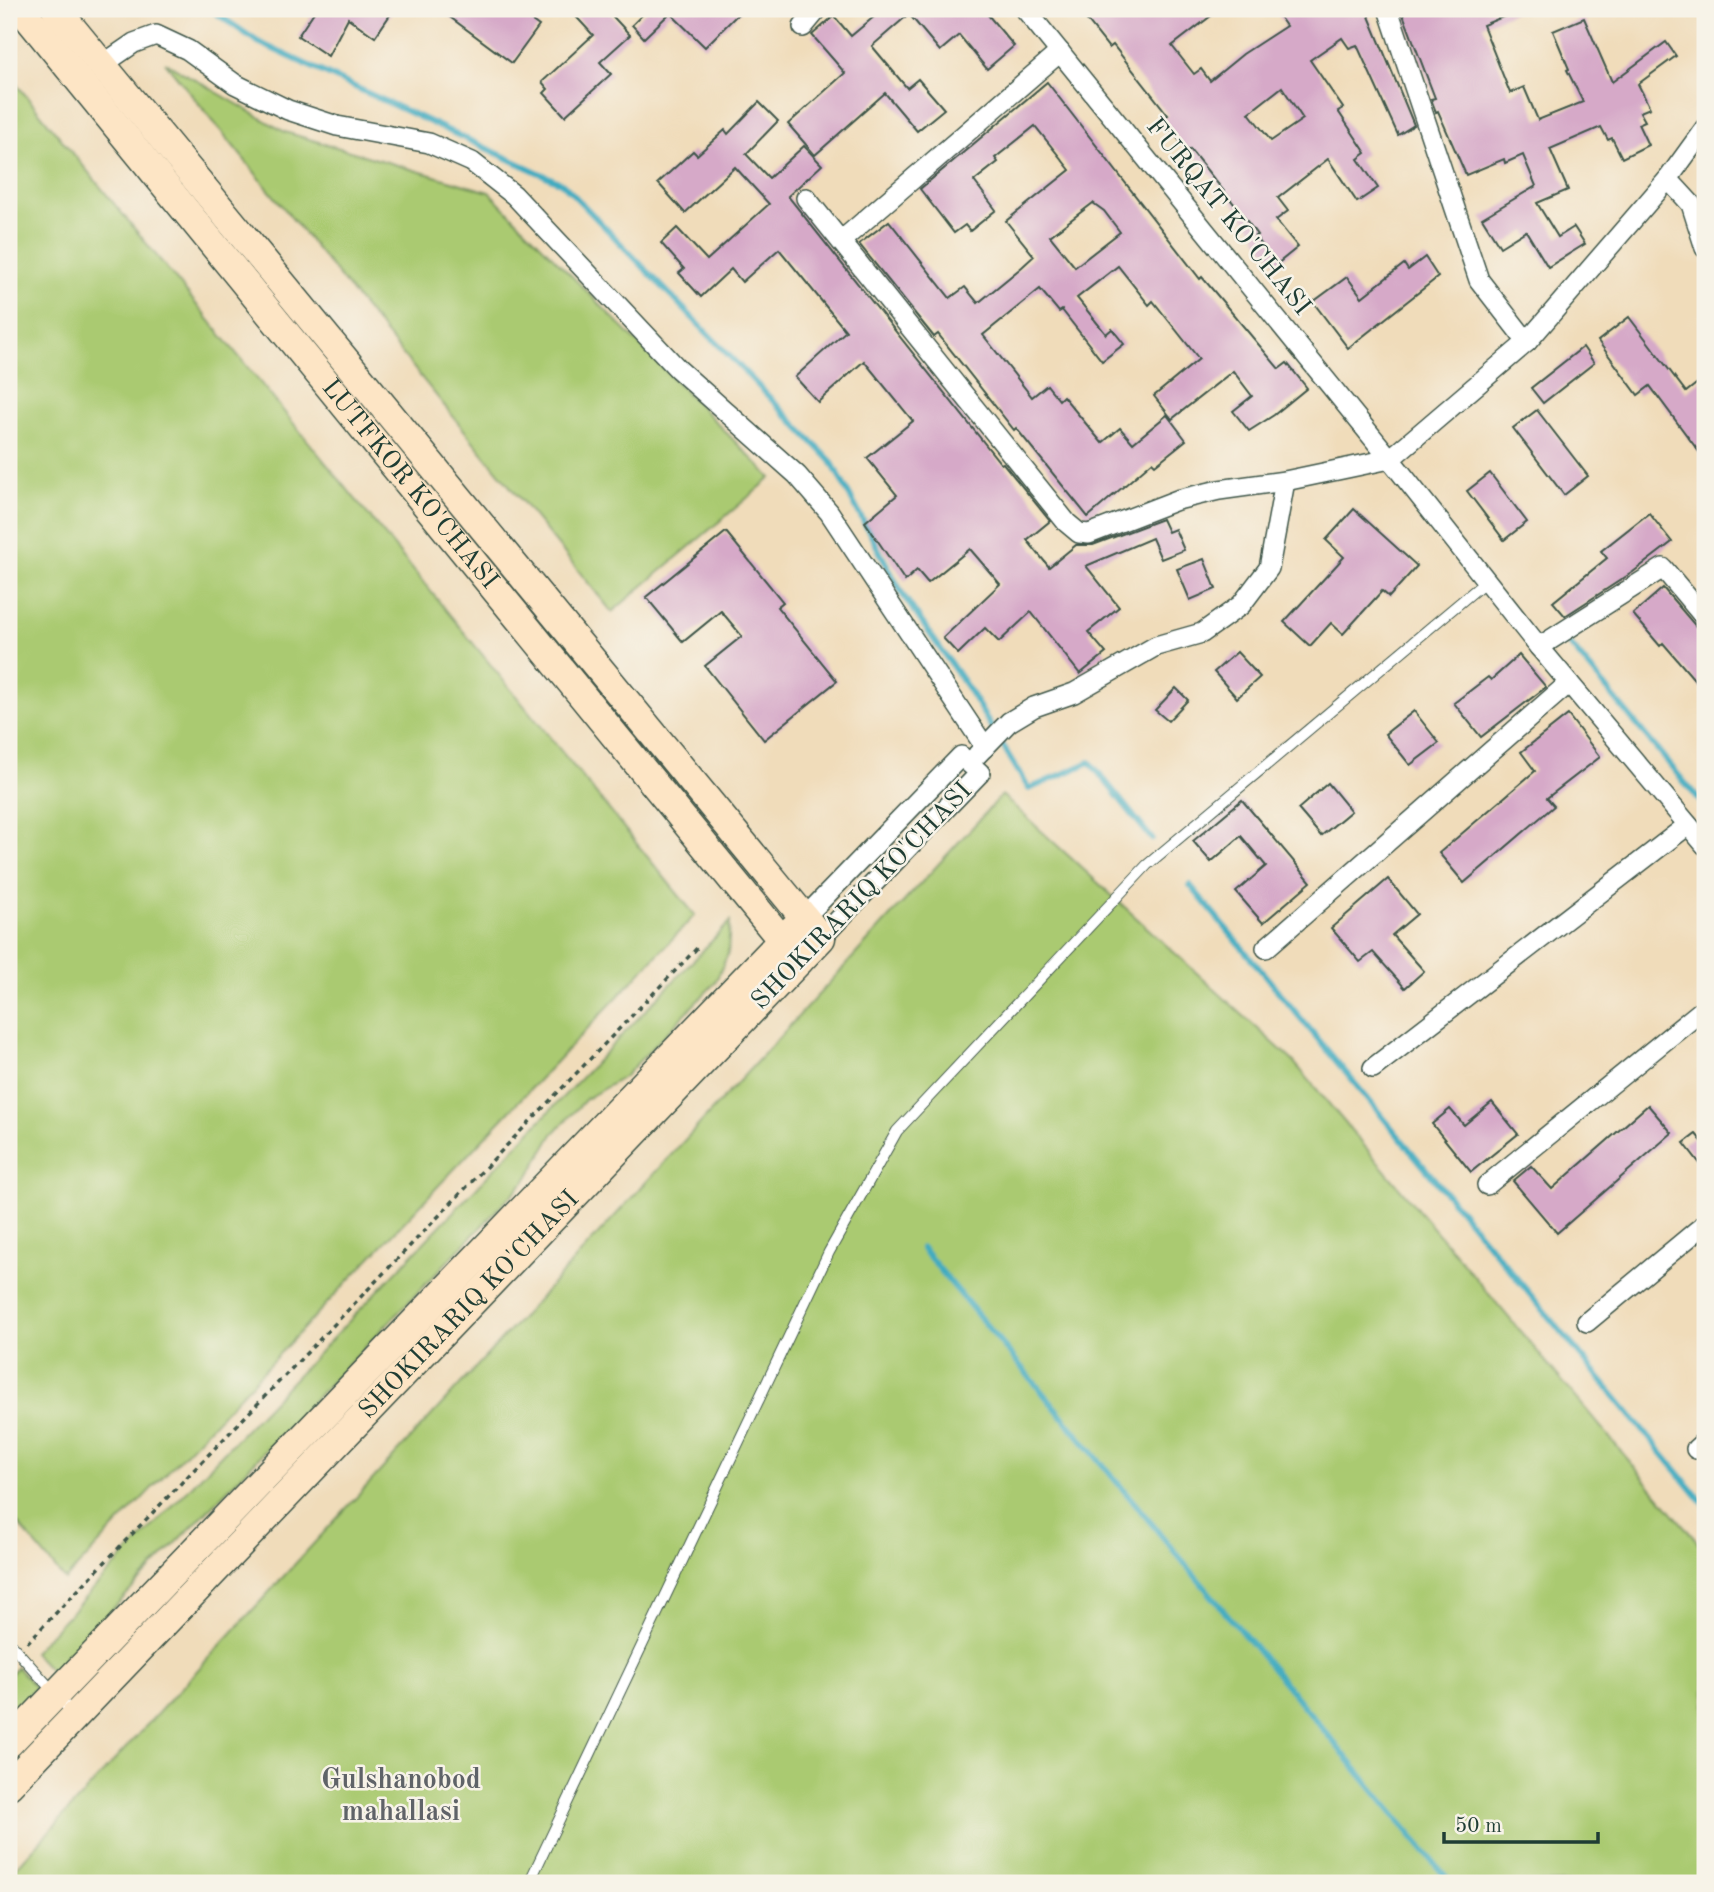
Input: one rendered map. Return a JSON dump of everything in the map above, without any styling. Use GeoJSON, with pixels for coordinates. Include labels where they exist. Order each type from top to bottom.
{"type":"FeatureCollection","features":[{"type":"Feature","properties":{"kind":"main road","name":"LUTFKOR KO'CHASI"},"geometry":{"type":"LineString","coordinates":[[21,9],[791,951]]}},
{"type":"Feature","properties":{"kind":"main road","name":"LUTFKOR KO'CHASI"},"geometry":{"type":"LineString","coordinates":[[56,9],[812,929]]}},
{"type":"Feature","properties":{"kind":"main road","name":"SHOKIRARIQ KO'CHASI"},"geometry":{"type":"LineString","coordinates":[[9,1785],[812,929]]}},
{"type":"Feature","properties":{"kind":"main road","name":"SHOKIRARIQ KO'CHASI"},"geometry":{"type":"LineString","coordinates":[[9,1743],[791,951]]}},
{"type":"Feature","properties":{"kind":"street"},"geometry":{"type":"LineString","coordinates":[[803,27],[818,9]]}},
{"type":"Feature","properties":{"kind":"street","name":"FURQAT KO'CHASI"},"geometry":{"type":"LineString","coordinates":[[1025,9],[1569,684],[1705,845]]}},
{"type":"Feature","properties":{"kind":"street"},"geometry":{"type":"LineString","coordinates":[[1388,9],[1479,280],[1527,342]]}},
{"type":"Feature","properties":{"kind":"street"},"geometry":{"type":"LineString","coordinates":[[102,65],[134,43],[156,35],[188,50],[235,84],[288,110],[337,126],[429,143],[472,162],[514,195],[678,369],[797,475],[821,502],[880,585],[985,747],[1009,722],[1034,706],[1074,693],[1156,646],[1202,633],[1241,605],[1269,568],[1285,481]]}},
{"type":"Feature","properties":{"kind":"street"},"geometry":{"type":"LineString","coordinates":[[841,241],[1060,52]]}},
{"type":"Feature","properties":{"kind":"street"},"geometry":{"type":"LineString","coordinates":[[806,198],[1067,523],[1079,533],[1099,531],[1177,500],[1219,490],[1285,481],[1390,459],[1527,342],[1668,179],[1705,128]]}},
{"type":"Feature","properties":{"kind":"street"},"geometry":{"type":"LineString","coordinates":[[1668,179],[1691,204],[1705,248]]}},
{"type":"Feature","properties":{"kind":"street"},"geometry":{"type":"LineString","coordinates":[[1539,647],[1663,568],[1705,618]]}},
{"type":"Feature","properties":{"kind":"street"},"geometry":{"type":"LineString","coordinates":[[1266,948],[1569,684]]}},
{"type":"Feature","properties":{"kind":"street","name":"SHOKIRARIQ KO'CHASI"},"geometry":{"type":"LineString","coordinates":[[812,929],[980,774],[969,764],[985,747]]}},
{"type":"Feature","properties":{"kind":"street"},"geometry":{"type":"LineString","coordinates":[[1373,1068],[1688,825]]}},
{"type":"Feature","properties":{"kind":"street"},"geometry":{"type":"LineString","coordinates":[[1487,1185],[1705,1007]]}},
{"type":"Feature","properties":{"kind":"street"},"geometry":{"type":"LineString","coordinates":[[1587,1322],[1705,1224]]}},
{"type":"Feature","properties":{"kind":"lane"},"geometry":{"type":"LineString","coordinates":[[529,1883],[830,1252],[897,1131],[1147,865],[1486,580]]}},
{"type":"Feature","properties":{"kind":"lane"},"geometry":{"type":"LineString","coordinates":[[9,1642],[75,1716]]}},
{"type":"Feature","properties":{"kind":"path"},"geometry":{"type":"LineString","coordinates":[[18,1653],[699,945]]}},
{"type":"Feature","properties":{"kind":"green space"},"geometry":{"type":"Polygon","coordinates":[[[165,62],[285,132],[489,192],[771,478],[612,612],[165,62]]]}},
{"type":"Feature","properties":{"kind":"green space"},"geometry":{"type":"Polygon","coordinates":[[[9,75],[695,915],[65,1580],[9,1513],[9,75]]]}},
{"type":"Feature","properties":{"kind":"green space"},"geometry":{"type":"Polygon","coordinates":[[[1002,795],[1293,1061],[1705,1551],[1705,1883],[9,1883],[9,1875],[1002,795]]]}},
{"type":"Feature","properties":{"kind":"green space"},"geometry":{"type":"Polygon","coordinates":[[[730,922],[728,954],[715,983],[625,1076],[586,1099],[553,1134],[527,1179],[52,1672],[33,1652],[730,922]]]}},
{"type":"Feature","properties":{"kind":"green space"},"geometry":{"type":"Polygon","coordinates":[[[17,1667],[36,1688],[9,1715],[9,1676],[17,1667]]]}},
{"type":"Feature","properties":{"kind":"building"},"geometry":{"type":"Polygon","coordinates":[[[316,9],[394,9],[375,37],[348,18],[328,56],[298,36],[316,9]]]}},
{"type":"Feature","properties":{"kind":"building"},"geometry":{"type":"Polygon","coordinates":[[[439,9],[515,9],[539,26],[512,63],[439,9]]]}},
{"type":"Feature","properties":{"kind":"building"},"geometry":{"type":"Polygon","coordinates":[[[569,9],[606,9],[630,35],[600,62],[611,74],[565,116],[544,93],[548,89],[542,82],[593,35],[569,9]]]}},
{"type":"Feature","properties":{"kind":"building"},"geometry":{"type":"Polygon","coordinates":[[[648,9],[743,9],[705,47],[670,13],[644,38],[632,25],[648,9]]]}},
{"type":"Feature","properties":{"kind":"building"},"geometry":{"type":"Polygon","coordinates":[[[869,9],[983,9],[1014,46],[987,69],[959,35],[940,51],[909,14],[872,46],[907,88],[918,79],[944,109],[917,131],[885,93],[815,155],[788,124],[845,73],[812,35],[834,16],[851,36],[875,16],[869,9]]]}},
{"type":"Feature","properties":{"kind":"building"},"geometry":{"type":"Polygon","coordinates":[[[1078,9],[1220,9],[1172,46],[1194,74],[1201,69],[1210,81],[1243,54],[1286,26],[1274,9],[1366,9],[1414,125],[1398,135],[1357,45],[1349,48],[1342,38],[1310,60],[1343,108],[1338,111],[1366,153],[1358,159],[1378,188],[1357,202],[1328,159],[1278,198],[1288,211],[1276,220],[1298,247],[1277,264],[1239,210],[1162,119],[1168,115],[1113,45],[1109,48],[1078,9]],[[1282,87],[1249,113],[1271,141],[1303,119],[1282,87]]]}},
{"type":"Feature","properties":{"kind":"building"},"geometry":{"type":"Polygon","coordinates":[[[1401,9],[1522,9],[1483,25],[1510,93],[1524,87],[1538,120],[1583,102],[1567,70],[1569,69],[1553,31],[1584,18],[1612,82],[1666,42],[1676,56],[1638,84],[1650,108],[1640,112],[1645,121],[1638,124],[1648,145],[1622,158],[1612,138],[1608,140],[1601,127],[1550,149],[1568,190],[1537,203],[1558,237],[1574,227],[1585,244],[1548,267],[1526,231],[1500,247],[1482,218],[1536,186],[1523,155],[1505,163],[1504,159],[1466,175],[1438,111],[1436,112],[1431,99],[1435,98],[1401,9]]]}},
{"type":"Feature","properties":{"kind":"building"},"geometry":{"type":"Polygon","coordinates":[[[1047,82],[1200,279],[1202,277],[1279,369],[1287,363],[1307,388],[1249,431],[1233,411],[1252,396],[1233,371],[1172,419],[1154,396],[1199,359],[1153,301],[1149,305],[1118,266],[1077,298],[1106,334],[1112,329],[1124,344],[1102,361],[1062,310],[1059,312],[1040,289],[983,335],[1032,397],[1047,385],[1059,400],[1063,396],[1102,443],[1120,428],[1133,443],[1167,415],[1186,440],[1155,465],[1152,462],[1088,517],[938,334],[934,337],[859,244],[889,221],[950,298],[965,287],[978,303],[1034,256],[1006,221],[1070,170],[1035,126],[995,158],[998,162],[974,181],[996,210],[970,231],[965,225],[954,233],[920,189],[1047,82]],[[1093,203],[1050,236],[1075,267],[1120,232],[1104,211],[1093,203]]]}},
{"type":"Feature","properties":{"kind":"building"},"geometry":{"type":"Polygon","coordinates":[[[759,102],[778,121],[746,154],[769,178],[804,146],[822,165],[788,196],[1001,464],[1003,463],[1050,521],[1027,540],[1049,567],[1076,545],[1093,545],[1162,519],[1168,532],[1175,529],[1184,550],[1161,559],[1152,538],[1086,566],[1119,607],[1088,632],[1106,653],[1080,674],[1031,612],[999,642],[985,628],[958,654],[943,638],[1000,584],[970,549],[928,583],[917,570],[905,581],[865,522],[897,495],[867,458],[913,421],[864,361],[818,402],[795,377],[846,331],[779,249],[742,282],[731,269],[701,297],[679,273],[684,269],[661,243],[677,228],[707,260],[769,204],[735,167],[685,213],[658,183],[693,151],[697,155],[725,130],[728,134],[759,102]]]}},
{"type":"Feature","properties":{"kind":"building"},"geometry":{"type":"Polygon","coordinates":[[[1425,257],[1438,277],[1348,348],[1313,302],[1347,277],[1362,297],[1404,264],[1408,270],[1425,257]]]}},
{"type":"Feature","properties":{"kind":"building"},"geometry":{"type":"Polygon","coordinates":[[[1629,317],[1686,392],[1705,377],[1705,460],[1650,386],[1638,395],[1598,341],[1629,317]]]}},
{"type":"Feature","properties":{"kind":"building"},"geometry":{"type":"Polygon","coordinates":[[[1583,347],[1594,363],[1543,403],[1531,388],[1583,347]]]}},
{"type":"Feature","properties":{"kind":"building"},"geometry":{"type":"Polygon","coordinates":[[[1537,410],[1588,476],[1564,495],[1513,428],[1537,410]]]}},
{"type":"Feature","properties":{"kind":"building"},"geometry":{"type":"Polygon","coordinates":[[[1490,473],[1527,522],[1504,540],[1467,491],[1490,473]]]}},
{"type":"Feature","properties":{"kind":"building"},"geometry":{"type":"Polygon","coordinates":[[[1354,509],[1417,566],[1389,597],[1382,591],[1343,634],[1331,623],[1310,646],[1284,622],[1344,557],[1326,540],[1354,509]]]}},
{"type":"Feature","properties":{"kind":"building"},"geometry":{"type":"Polygon","coordinates":[[[1649,513],[1672,542],[1633,572],[1565,616],[1553,602],[1607,558],[1601,551],[1649,513]]]}},
{"type":"Feature","properties":{"kind":"building"},"geometry":{"type":"Polygon","coordinates":[[[726,532],[783,602],[777,607],[837,681],[764,740],[705,666],[742,636],[721,611],[683,642],[646,597],[726,532]]]}},
{"type":"Feature","properties":{"kind":"building"},"geometry":{"type":"Polygon","coordinates":[[[1204,559],[1216,589],[1190,600],[1177,569],[1204,559]]]}},
{"type":"Feature","properties":{"kind":"building"},"geometry":{"type":"Polygon","coordinates":[[[1663,588],[1705,637],[1705,692],[1663,643],[1660,646],[1633,614],[1663,588]]]}},
{"type":"Feature","properties":{"kind":"building"},"geometry":{"type":"Polygon","coordinates":[[[1237,652],[1260,677],[1237,698],[1214,672],[1237,652]]]}},
{"type":"Feature","properties":{"kind":"building"},"geometry":{"type":"Polygon","coordinates":[[[1519,655],[1546,687],[1481,737],[1454,703],[1488,677],[1491,680],[1519,655]]]}},
{"type":"Feature","properties":{"kind":"building"},"geometry":{"type":"Polygon","coordinates":[[[1176,688],[1188,700],[1168,721],[1155,710],[1176,688]]]}},
{"type":"Feature","properties":{"kind":"building"},"geometry":{"type":"Polygon","coordinates":[[[1414,711],[1439,743],[1410,765],[1385,734],[1414,711]]]}},
{"type":"Feature","properties":{"kind":"building"},"geometry":{"type":"Polygon","coordinates":[[[1568,715],[1600,757],[1547,798],[1554,806],[1464,883],[1439,853],[1535,771],[1521,752],[1568,715]]]}},
{"type":"Feature","properties":{"kind":"building"},"geometry":{"type":"Polygon","coordinates":[[[1328,783],[1351,811],[1321,836],[1298,809],[1328,783]]]}},
{"type":"Feature","properties":{"kind":"building"},"geometry":{"type":"Polygon","coordinates":[[[1242,800],[1311,882],[1263,923],[1236,892],[1266,866],[1241,836],[1211,862],[1193,841],[1242,800]]]}},
{"type":"Feature","properties":{"kind":"building"},"geometry":{"type":"Polygon","coordinates":[[[1388,879],[1417,914],[1392,935],[1424,971],[1405,988],[1373,952],[1360,962],[1331,928],[1388,879]]]}},
{"type":"Feature","properties":{"kind":"building"},"geometry":{"type":"Polygon","coordinates":[[[1492,1102],[1518,1134],[1471,1172],[1432,1124],[1450,1109],[1464,1125],[1492,1102]]]}},
{"type":"Feature","properties":{"kind":"building"},"geometry":{"type":"Polygon","coordinates":[[[1648,1105],[1672,1133],[1557,1233],[1513,1181],[1531,1166],[1552,1189],[1648,1105]]]}},
{"type":"Feature","properties":{"kind":"building"},"geometry":{"type":"Polygon","coordinates":[[[1696,1134],[1705,1145],[1705,1170],[1684,1143],[1696,1134]]]}},
{"type":"Feature","properties":{"kind":"waterway"},"geometry":{"type":"LineString","coordinates":[[210,9],[258,42],[563,184],[831,461],[903,595],[967,687],[1029,789],[1090,762],[1152,839]]}},
{"type":"Feature","properties":{"kind":"waterway"},"geometry":{"type":"LineString","coordinates":[[1568,642],[1705,807]]}},
{"type":"Feature","properties":{"kind":"waterway"},"geometry":{"type":"LineString","coordinates":[[1190,885],[1705,1505]]}},
{"type":"Feature","properties":{"kind":"waterway"},"geometry":{"type":"LineString","coordinates":[[922,1248],[1451,1883]]}},
{"type":"Feature","properties":{"kind":"district","name":"Gulshanobod mahallasi"},"geometry":{"type":"Point","coordinates":[401,1797]}}]}
